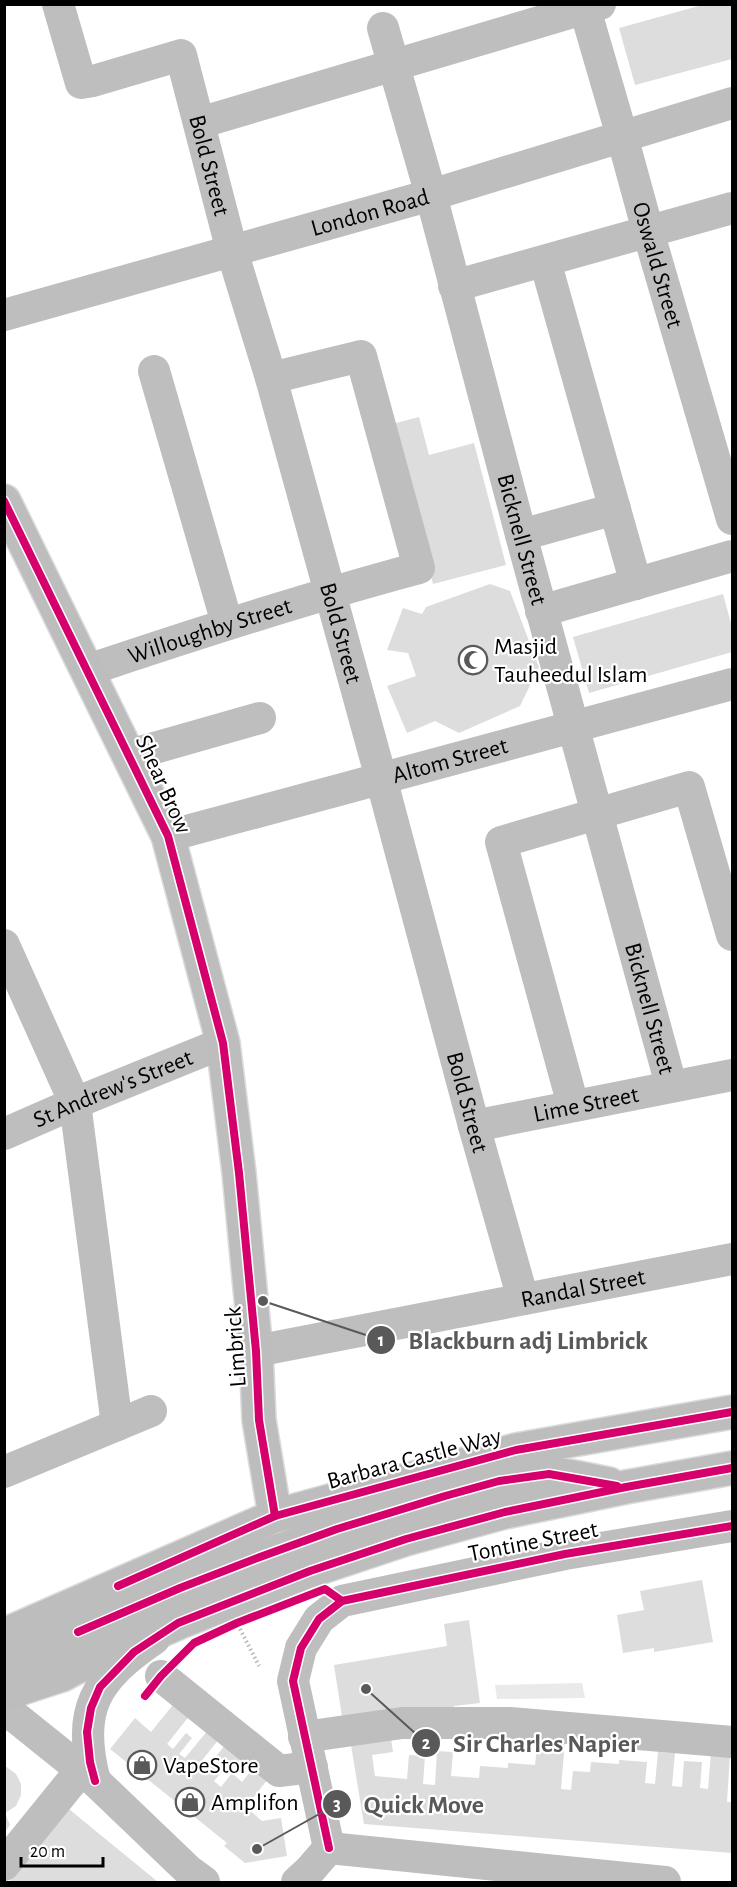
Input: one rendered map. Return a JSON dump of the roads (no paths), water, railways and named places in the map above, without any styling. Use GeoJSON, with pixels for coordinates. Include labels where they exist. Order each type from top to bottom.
{"type":"FeatureCollection","features":[{"type":"Feature","properties":{"kind":"main road","name":"Shear Brow"},"geometry":{"type":"LineString","coordinates":[[9,522],[88,670],[168,836],[223,1043],[239,1173]]}},
{"type":"Feature","properties":{"kind":"main road","name":"Limbrick"},"geometry":{"type":"LineString","coordinates":[[239,1173],[256,1351],[259,1420],[275,1516]]}},
{"type":"Feature","properties":{"kind":"main road","name":"Barbara Castle Way"},"geometry":{"type":"LineString","coordinates":[[4,1635],[275,1516],[516,1450],[732,1412]]}},
{"type":"Feature","properties":{"kind":"main road"},"geometry":{"type":"LineString","coordinates":[[4,1694],[62,1675],[178,1623],[310,1571],[406,1539],[506,1512],[732,1468]]}},
{"type":"Feature","properties":{"kind":"main road"},"geometry":{"type":"LineString","coordinates":[[4,1664],[180,1588],[260,1557],[337,1529],[445,1496],[499,1481],[549,1474],[626,1487]]}},
{"type":"Feature","properties":{"kind":"street","name":"Bold Street"},"geometry":{"type":"LineString","coordinates":[[58,4],[81,83],[181,55],[232,251],[271,378],[523,1299]]}},
{"type":"Feature","properties":{"kind":"street"},"geometry":{"type":"LineString","coordinates":[[198,123],[592,7]]}},
{"type":"Feature","properties":{"kind":"street","name":"Oswald Street"},"geometry":{"type":"LineString","coordinates":[[592,7],[622,136],[732,519]]}},
{"type":"Feature","properties":{"kind":"street","name":"Bicknell Street"},"geometry":{"type":"LineString","coordinates":[[383,28],[431,195],[541,611],[671,1085]]}},
{"type":"Feature","properties":{"kind":"street","name":"London Road"},"geometry":{"type":"LineString","coordinates":[[4,315],[431,195],[732,103]]}},
{"type":"Feature","properties":{"kind":"street"},"geometry":{"type":"LineString","coordinates":[[454,286],[732,208]]}},
{"type":"Feature","properties":{"kind":"street"},"geometry":{"type":"LineString","coordinates":[[545,261],[636,584]]}},
{"type":"Feature","properties":{"kind":"street","name":"Willoughby Street"},"geometry":{"type":"LineString","coordinates":[[88,670],[227,623],[418,568],[361,356],[271,378]]}},
{"type":"Feature","properties":{"kind":"street"},"geometry":{"type":"LineString","coordinates":[[154,371],[227,623]]}},
{"type":"Feature","properties":{"kind":"street"},"geometry":{"type":"LineString","coordinates":[[521,535],[615,509]]}},
{"type":"Feature","properties":{"kind":"street"},"geometry":{"type":"LineString","coordinates":[[541,611],[732,556]]}},
{"type":"Feature","properties":{"kind":"street","name":"Altom Street"},"geometry":{"type":"LineString","coordinates":[[168,836],[732,684]]}},
{"type":"Feature","properties":{"kind":"street"},"geometry":{"type":"LineString","coordinates":[[130,755],[260,718]]}},
{"type":"Feature","properties":{"kind":"street"},"geometry":{"type":"LineString","coordinates":[[573,1106],[501,842],[689,787],[732,935]]}},
{"type":"Feature","properties":{"kind":"street"},"geometry":{"type":"LineString","coordinates":[[4,945],[75,1102],[117,1425]]}},
{"type":"Feature","properties":{"kind":"street","name":"St Andrew's Street"},"geometry":{"type":"LineString","coordinates":[[4,1134],[75,1102],[223,1043]]}},
{"type":"Feature","properties":{"kind":"street","name":"Lime Street"},"geometry":{"type":"LineString","coordinates":[[474,1126],[671,1085],[732,1075]]}},
{"type":"Feature","properties":{"kind":"street","name":"Randal Street"},"geometry":{"type":"LineString","coordinates":[[256,1351],[732,1259]]}},
{"type":"Feature","properties":{"kind":"street"},"geometry":{"type":"LineString","coordinates":[[4,1472],[151,1411]]}},
{"type":"Feature","properties":{"kind":"street","name":"Tontine Street"},"geometry":{"type":"LineString","coordinates":[[304,1737],[293,1681],[301,1648],[319,1619],[342,1601],[565,1554],[732,1526]]}},
{"type":"Feature","properties":{"kind":"street"},"geometry":{"type":"LineString","coordinates":[[4,1864],[88,1776],[90,1762],[87,1732],[91,1708],[100,1687],[134,1652],[178,1623]]}},
{"type":"Feature","properties":{"kind":"street"},"geometry":{"type":"LineString","coordinates":[[161,1676],[279,1771],[312,1767]]}},
{"type":"Feature","properties":{"kind":"street"},"geometry":{"type":"LineString","coordinates":[[4,1708],[88,1776],[189,1871],[204,1882]]}},
{"type":"Feature","properties":{"kind":"street"},"geometry":{"type":"LineString","coordinates":[[329,1848],[304,1737],[402,1723],[510,1723],[732,1742]]}},
{"type":"Feature","properties":{"kind":"street"},"geometry":{"type":"LineString","coordinates":[[297,1882],[329,1848]]}},
{"type":"Feature","properties":{"kind":"street"},"geometry":{"type":"LineString","coordinates":[[329,1848],[665,1882]]}},
{"type":"Feature","properties":{"kind":"place","name":"Masjid Tauheedul Islam"},"geometry":{"type":"Point","coordinates":[473,660]}},
{"type":"Feature","properties":{"kind":"place","name":"Blackburn adj Limbrick"},"geometry":{"type":"Point","coordinates":[263,1301]}},
{"type":"Feature","properties":{"kind":"place","name":"Sir Charles Napier"},"geometry":{"type":"Point","coordinates":[366,1689]}},
{"type":"Feature","properties":{"kind":"place","name":"VapeStore"},"geometry":{"type":"Point","coordinates":[142,1765]}},
{"type":"Feature","properties":{"kind":"place","name":"Amplifon"},"geometry":{"type":"Point","coordinates":[190,1802]}},
{"type":"Feature","properties":{"kind":"place","name":"Quick Move"},"geometry":{"type":"Point","coordinates":[257,1849]}}]}
